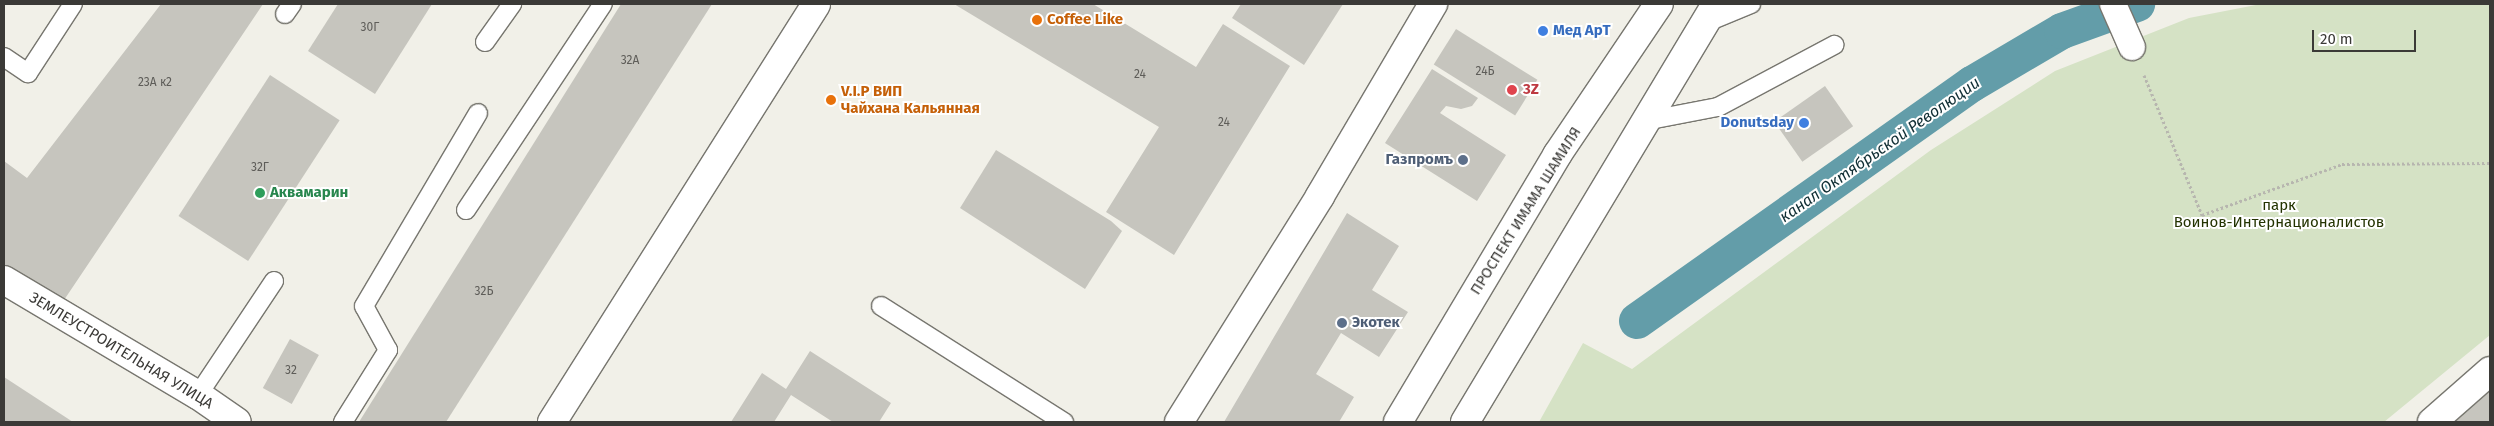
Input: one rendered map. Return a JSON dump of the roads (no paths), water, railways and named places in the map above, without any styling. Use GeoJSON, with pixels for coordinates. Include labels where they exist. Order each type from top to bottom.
{"type":"FeatureCollection","features":[{"type":"Feature","properties":{"kind":"street"},"geometry":{"type":"LineString","coordinates":[[552,422],[816,4]]}},
{"type":"Feature","properties":{"kind":"street"},"geometry":{"type":"LineString","coordinates":[[1179,422],[1320,196],[1433,4]]}},
{"type":"Feature","properties":{"kind":"street","name":"ПРОСПЕКТ ИМАМА ШАМИЛЯ"},"geometry":{"type":"LineString","coordinates":[[1398,422],[1557,155],[1659,4]]}},
{"type":"Feature","properties":{"kind":"street"},"geometry":{"type":"LineString","coordinates":[[2113,4],[2132,47]]}},
{"type":"Feature","properties":{"kind":"street"},"geometry":{"type":"LineString","coordinates":[[1464,422],[1710,13]]}},
{"type":"Feature","properties":{"kind":"street","name":"ЗЕМЛЕУСТРОИТЕЛЬНАЯ УЛИЦА"},"geometry":{"type":"LineString","coordinates":[[4,280],[198,396],[237,422]]}},
{"type":"Feature","properties":{"kind":"street"},"geometry":{"type":"LineString","coordinates":[[2432,422],[2490,371]]}},
{"type":"Feature","properties":{"kind":"lane"},"geometry":{"type":"LineString","coordinates":[[4,57],[28,73],[73,4]]}},
{"type":"Feature","properties":{"kind":"lane"},"geometry":{"type":"LineString","coordinates":[[485,42],[512,4]]}},
{"type":"Feature","properties":{"kind":"lane"},"geometry":{"type":"LineString","coordinates":[[466,210],[603,4]]}},
{"type":"Feature","properties":{"kind":"lane"},"geometry":{"type":"LineString","coordinates":[[1710,13],[1751,4]]}},
{"type":"Feature","properties":{"kind":"lane"},"geometry":{"type":"LineString","coordinates":[[1645,121],[1718,107],[1834,45]]}},
{"type":"Feature","properties":{"kind":"lane"},"geometry":{"type":"LineString","coordinates":[[343,422],[388,350],[364,306],[478,113]]}},
{"type":"Feature","properties":{"kind":"lane"},"geometry":{"type":"LineString","coordinates":[[198,396],[274,281]]}},
{"type":"Feature","properties":{"kind":"lane"},"geometry":{"type":"LineString","coordinates":[[881,306],[1064,422]]}},
{"type":"Feature","properties":{"kind":"waterway","name":"канал Октябрьской Революции"},"geometry":{"type":"LineString","coordinates":[[1637,321],[1972,84],[2062,31],[2137,4]]}},
{"type":"Feature","properties":{"kind":"place","name":"Coffee Like"},"geometry":{"type":"Point","coordinates":[1037,20]}},
{"type":"Feature","properties":{"kind":"place","name":"Мед АрТ"},"geometry":{"type":"Point","coordinates":[1543,31]}},
{"type":"Feature","properties":{"kind":"place","name":"3Z"},"geometry":{"type":"Point","coordinates":[1512,90]}},
{"type":"Feature","properties":{"kind":"place","name":"V.I.P ВИП Чайхана Кальянная"},"geometry":{"type":"Point","coordinates":[831,100]}},
{"type":"Feature","properties":{"kind":"place","name":"Donutsday"},"geometry":{"type":"Point","coordinates":[1804,123]}},
{"type":"Feature","properties":{"kind":"place","name":"Газпромъ"},"geometry":{"type":"Point","coordinates":[1463,160]}},
{"type":"Feature","properties":{"kind":"place","name":"Аквамарин"},"geometry":{"type":"Point","coordinates":[260,193]}},
{"type":"Feature","properties":{"kind":"place","name":"Экотек"},"geometry":{"type":"Point","coordinates":[1342,323]}},
{"type":"Feature","properties":{"kind":"park label","name":"парк Воинов-Интернационалистов"},"geometry":{"type":"Point","coordinates":[2279,214]}}]}
